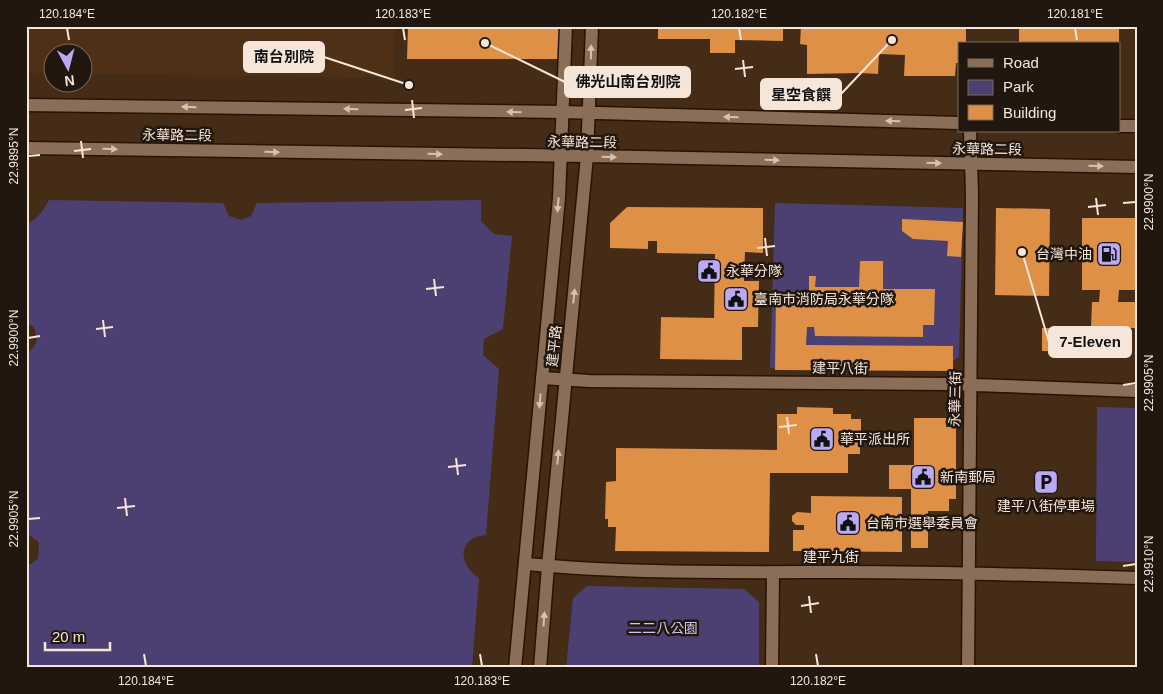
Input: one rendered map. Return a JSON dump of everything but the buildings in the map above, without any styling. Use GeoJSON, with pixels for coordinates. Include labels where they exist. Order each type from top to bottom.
{"type":"FeatureCollection","features":[{"type":"Feature","properties":{"kind":"street","name":"建平路"},"geometry":{"type":"LineString","coordinates":[[516,668],[559,198],[566,26]]}},
{"type":"Feature","properties":{"kind":"street","name":"建平路"},"geometry":{"type":"LineString","coordinates":[[540,668],[587,156],[592,26]]}},
{"type":"Feature","properties":{"kind":"street","name":"永華路二段"},"geometry":{"type":"LineString","coordinates":[[26,105],[562,112],[958,123]]}},
{"type":"Feature","properties":{"kind":"street"},"geometry":{"type":"LineString","coordinates":[[1120,126],[1137,126]]}},
{"type":"Feature","properties":{"kind":"street","name":"永華三街"},"geometry":{"type":"LineString","coordinates":[[968,668],[970,132]]}},
{"type":"Feature","properties":{"kind":"street","name":"永華路二段"},"geometry":{"type":"LineString","coordinates":[[26,148],[587,156],[1137,167]]}},
{"type":"Feature","properties":{"kind":"street","name":"建平八街"},"geometry":{"type":"LineString","coordinates":[[542,378],[565,380],[970,385],[1137,391]]}},
{"type":"Feature","properties":{"kind":"street","name":"建平九街"},"geometry":{"type":"LineString","coordinates":[[526,564],[571,568],[773,572],[968,572],[1137,578]]}},
{"type":"Feature","properties":{"kind":"street"},"geometry":{"type":"LineString","coordinates":[[772,668],[773,572]]}},
{"type":"Feature","properties":{"kind":"shaded area"},"geometry":{"type":"Polygon","coordinates":[[[26,26],[395,26],[394,78],[92,74],[92,42],[42,42],[42,73],[26,73],[26,26]]]}},
{"type":"Feature","properties":{"kind":"green space"},"geometry":{"type":"Polygon","coordinates":[[[49,200],[223,203],[229,216],[241,220],[251,216],[257,203],[481,200],[481,221],[494,234],[512,236],[503,329],[484,339],[483,355],[499,369],[486,535],[475,537],[468,542],[464,553],[466,564],[479,578],[472,668],[26,668],[26,567],[38,559],[39,542],[26,533],[26,354],[35,346],[36,336],[34,327],[26,322],[26,224],[40,214],[49,200]]]}},
{"type":"Feature","properties":{"kind":"green space"},"geometry":{"type":"Polygon","coordinates":[[[775,203],[963,208],[959,357],[940,370],[770,368],[775,203]]]}},
{"type":"Feature","properties":{"kind":"green space"},"geometry":{"type":"Polygon","coordinates":[[[1097,407],[1137,408],[1137,562],[1096,561],[1097,407]]]}},
{"type":"Feature","properties":{"kind":"green space","name":"二二八公園"},"geometry":{"type":"Polygon","coordinates":[[[587,586],[744,589],[759,602],[759,668],[566,668],[573,598],[587,586]]]}},
{"type":"Feature","properties":{"kind":"place","name":"星空食饌"},"geometry":{"type":"Point","coordinates":[892,40]}},
{"type":"Feature","properties":{"kind":"place","name":"佛光山南台別院"},"geometry":{"type":"Point","coordinates":[485,43]}},
{"type":"Feature","properties":{"kind":"place","name":"南台別院"},"geometry":{"type":"Point","coordinates":[409,85]}},
{"type":"Feature","properties":{"kind":"place","name":"7-Eleven"},"geometry":{"type":"Point","coordinates":[1022,252]}},
{"type":"Feature","properties":{"kind":"place","name":"台灣中油"},"geometry":{"type":"Point","coordinates":[1109,254]}},
{"type":"Feature","properties":{"kind":"place","name":"永華分隊"},"geometry":{"type":"Point","coordinates":[709,271]}},
{"type":"Feature","properties":{"kind":"place","name":"臺南市消防局永華分隊"},"geometry":{"type":"Point","coordinates":[736,299]}},
{"type":"Feature","properties":{"kind":"place","name":"華平派出所"},"geometry":{"type":"Point","coordinates":[822,439]}},
{"type":"Feature","properties":{"kind":"place","name":"新南郵局"},"geometry":{"type":"Point","coordinates":[923,477]}},
{"type":"Feature","properties":{"kind":"place","name":"建平八街停車場"},"geometry":{"type":"Point","coordinates":[1046,482]}},
{"type":"Feature","properties":{"kind":"place","name":"台南市選舉委員會"},"geometry":{"type":"Point","coordinates":[848,523]}}]}
